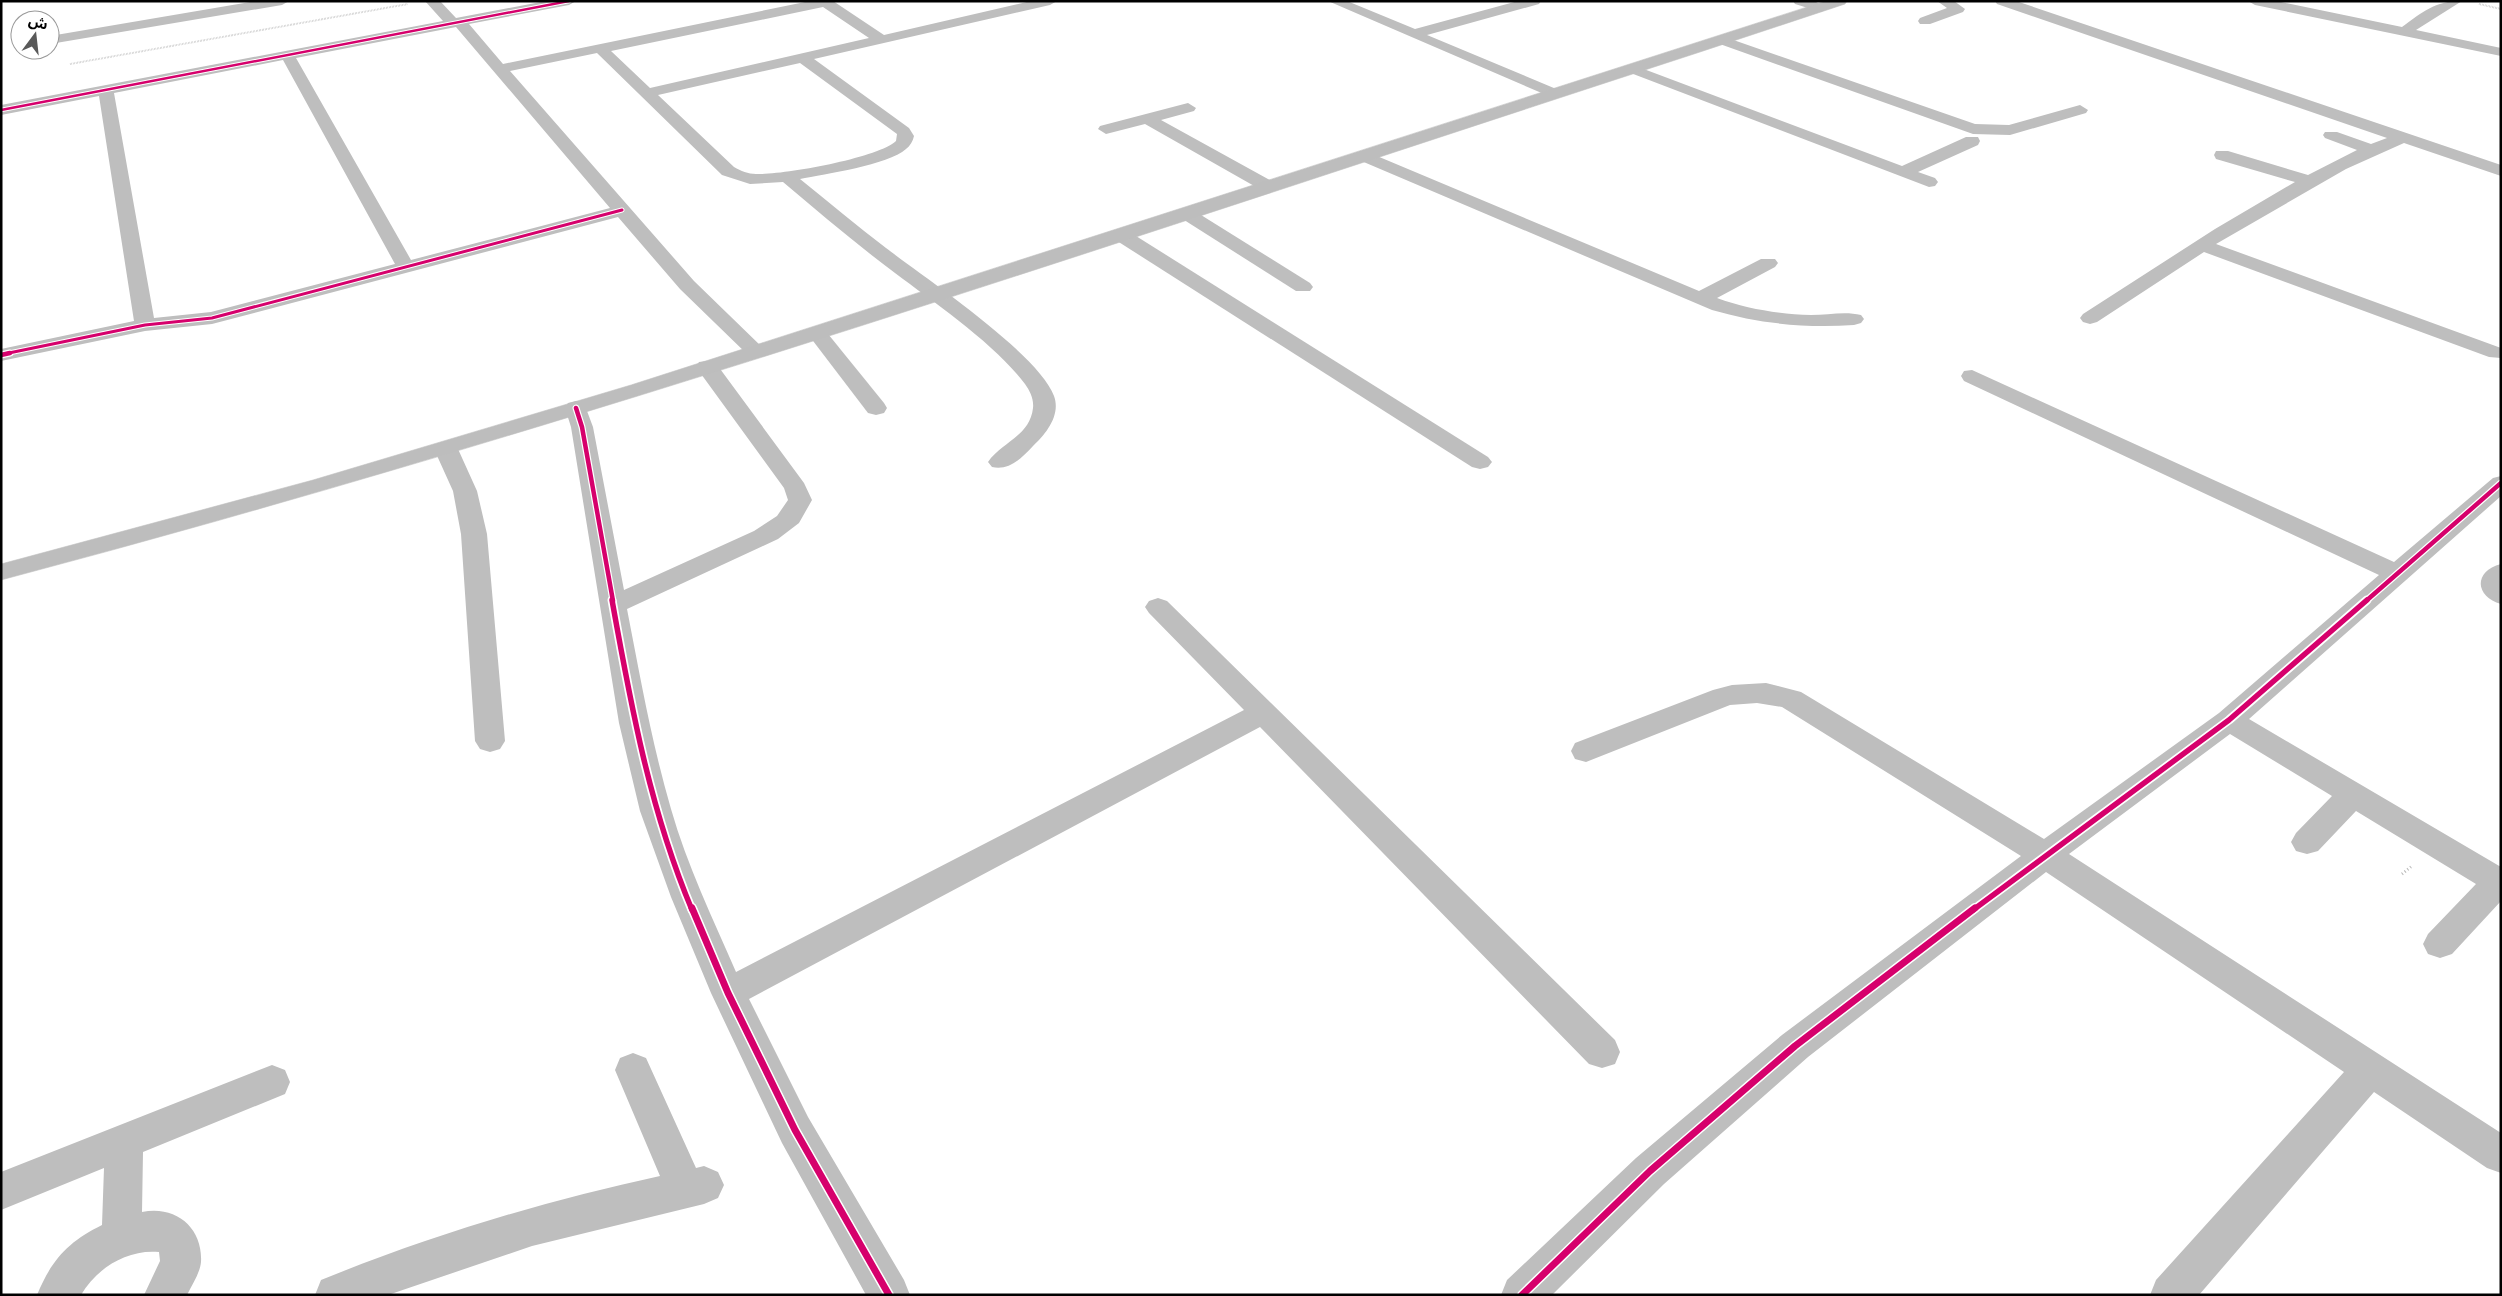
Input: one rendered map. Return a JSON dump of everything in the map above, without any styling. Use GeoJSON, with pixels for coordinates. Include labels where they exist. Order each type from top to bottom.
{"type":"FeatureCollection","features":[{"type":"Feature","properties":{"kind":"main road"},"geometry":{"type":"LineString","coordinates":[[1,572],[213,517],[446,449],[937,296],[1840,1]]}},
{"type":"Feature","properties":{"kind":"street"},"geometry":{"type":"LineString","coordinates":[[60,38],[282,1]]}},
{"type":"Feature","properties":{"kind":"street"},"geometry":{"type":"LineString","coordinates":[[432,1],[500,69],[687,284],[756,352]]}},
{"type":"Feature","properties":{"kind":"street"},"geometry":{"type":"LineString","coordinates":[[1,110],[569,1]]}},
{"type":"Feature","properties":{"kind":"street"},"geometry":{"type":"LineString","coordinates":[[994,1],[1010,10]]}},
{"type":"Feature","properties":{"kind":"street"},"geometry":{"type":"LineString","coordinates":[[648,93],[1050,1]]}},
{"type":"Feature","properties":{"kind":"street"},"geometry":{"type":"LineString","coordinates":[[1335,1],[1556,94]]}},
{"type":"Feature","properties":{"kind":"street"},"geometry":{"type":"LineString","coordinates":[[1414,34],[1534,1]]}},
{"type":"Feature","properties":{"kind":"street"},"geometry":{"type":"LineString","coordinates":[[1800,1],[1821,8]]}},
{"type":"Feature","properties":{"kind":"street"},"geometry":{"type":"LineString","coordinates":[[1925,22],[1958,9],[1944,1]]}},
{"type":"Feature","properties":{"kind":"street"},"geometry":{"type":"LineString","coordinates":[[2002,1],[2501,171]]}},
{"type":"Feature","properties":{"kind":"street"},"geometry":{"type":"LineString","coordinates":[[2255,1],[2501,52]]}},
{"type":"Feature","properties":{"kind":"street"},"geometry":{"type":"LineString","coordinates":[[2404,32],[2429,14],[2455,1]]}},
{"type":"Feature","properties":{"kind":"street"},"geometry":{"type":"LineString","coordinates":[[500,69],[825,2],[882,40]]}},
{"type":"Feature","properties":{"kind":"street"},"geometry":{"type":"LineString","coordinates":[[1722,40],[1973,129],[2010,130],[2080,110]]}},
{"type":"Feature","properties":{"kind":"street"},"geometry":{"type":"LineString","coordinates":[[600,48],[733,174],[751,179],[787,177],[878,156],[900,146],[906,138],[903,131],[804,58]]}},
{"type":"Feature","properties":{"kind":"street"},"geometry":{"type":"LineString","coordinates":[[287,55],[406,267]]}},
{"type":"Feature","properties":{"kind":"street"},"geometry":{"type":"LineString","coordinates":[[1633,69],[1929,182]]}},
{"type":"Feature","properties":{"kind":"street"},"geometry":{"type":"LineString","coordinates":[[106,90],[145,325]]}},
{"type":"Feature","properties":{"kind":"street"},"geometry":{"type":"LineString","coordinates":[[1106,129],[1188,108]]}},
{"type":"Feature","properties":{"kind":"street"},"geometry":{"type":"LineString","coordinates":[[1146,118],[1269,186]]}},
{"type":"Feature","properties":{"kind":"street"},"geometry":{"type":"LineString","coordinates":[[2330,135],[2370,149]]}},
{"type":"Feature","properties":{"kind":"street"},"geometry":{"type":"LineString","coordinates":[[2090,318],[2202,245],[2309,181],[2370,149],[2403,138]]}},
{"type":"Feature","properties":{"kind":"street"},"geometry":{"type":"LineString","coordinates":[[1903,172],[1972,141]]}},
{"type":"Feature","properties":{"kind":"street"},"geometry":{"type":"LineString","coordinates":[[2222,155],[2309,181]]}},
{"type":"Feature","properties":{"kind":"street"},"geometry":{"type":"LineString","coordinates":[[1365,156],[1700,299],[1731,310],[1772,319],[1815,322],[1854,319]]}},
{"type":"Feature","properties":{"kind":"street"},"geometry":{"type":"LineString","coordinates":[[787,177],[988,337],[1031,378],[1043,397],[1042,419],[1027,442],[1000,462]]}},
{"type":"Feature","properties":{"kind":"street"},"geometry":{"type":"LineString","coordinates":[[1,356],[145,325],[212,318],[622,210]]}},
{"type":"Feature","properties":{"kind":"street"},"geometry":{"type":"LineString","coordinates":[[1187,214],[1303,287]]}},
{"type":"Feature","properties":{"kind":"street"},"geometry":{"type":"LineString","coordinates":[[1121,235],[1480,462]]}},
{"type":"Feature","properties":{"kind":"street"},"geometry":{"type":"LineString","coordinates":[[2202,245],[2496,353]]}},
{"type":"Feature","properties":{"kind":"street"},"geometry":{"type":"LineString","coordinates":[[1700,299],[1768,263]]}},
{"type":"Feature","properties":{"kind":"street"},"geometry":{"type":"LineString","coordinates":[[817,333],[876,408]]}},
{"type":"Feature","properties":{"kind":"street"},"geometry":{"type":"LineString","coordinates":[[613,605],[763,537],[783,526],[796,513],[800,500],[796,488],[707,367]]}},
{"type":"Feature","properties":{"kind":"street"},"geometry":{"type":"LineString","coordinates":[[1972,376],[2396,574]]}},
{"type":"Feature","properties":{"kind":"street"},"geometry":{"type":"LineString","coordinates":[[576,408],[582,427],[634,723],[656,811],[687,897],[728,993],[795,1130],[889,1295]]}},
{"type":"Feature","properties":{"kind":"street"},"geometry":{"type":"LineString","coordinates":[[446,449],[465,491],[474,534],[490,741]]}},
{"type":"Feature","properties":{"kind":"street"},"geometry":{"type":"LineString","coordinates":[[1522,1295],[1650,1172],[1795,1046],[2045,855],[2228,720],[2501,484]]}},
{"type":"Feature","properties":{"kind":"street"},"geometry":{"type":"LineString","coordinates":[[2501,572],[2493,578],[2493,585],[2501,595]]}},
{"type":"Feature","properties":{"kind":"street"},"geometry":{"type":"LineString","coordinates":[[1158,607],[1602,1052]]}},
{"type":"Feature","properties":{"kind":"street"},"geometry":{"type":"LineString","coordinates":[[1586,751],[1723,697],[1743,692],[1768,692],[1792,699],[2045,855],[2501,1155]]}},
{"type":"Feature","properties":{"kind":"street"},"geometry":{"type":"LineString","coordinates":[[728,993],[1263,713]]}},
{"type":"Feature","properties":{"kind":"street"},"geometry":{"type":"LineString","coordinates":[[2228,720],[2500,883],[2440,944]]}},
{"type":"Feature","properties":{"kind":"street"},"geometry":{"type":"LineString","coordinates":[[2307,842],[2352,794]]}},
{"type":"Feature","properties":{"kind":"street"},"geometry":{"type":"LineString","coordinates":[[2171,1295],[2371,1068]]}},
{"type":"Feature","properties":{"kind":"street"},"geometry":{"type":"LineString","coordinates":[[336,1295],[409,1266],[508,1233],[604,1206],[695,1187],[633,1070]]}},
{"type":"Feature","properties":{"kind":"street"},"geometry":{"type":"LineString","coordinates":[[1,1191],[272,1082]]}},
{"type":"Feature","properties":{"kind":"street"},"geometry":{"type":"LineString","coordinates":[[122,1235],[124,1142]]}},
{"type":"Feature","properties":{"kind":"street"},"geometry":{"type":"LineString","coordinates":[[58,1295],[60,1288],[76,1267],[98,1248],[122,1235],[146,1229],[166,1231],[178,1241],[182,1258],[176,1279],[165,1295]]}},
{"type":"Feature","properties":{"kind":"path"},"geometry":{"type":"LineString","coordinates":[[70,64],[416,3]]}},
{"type":"Feature","properties":{"kind":"path"},"geometry":{"type":"LineString","coordinates":[[2475,3],[2501,9]]}},
{"type":"Feature","properties":{"kind":"cycle path"},"geometry":{"type":"LineString","coordinates":[[1,110],[569,1]]}},
{"type":"Feature","properties":{"kind":"cycle path"},"geometry":{"type":"LineString","coordinates":[[1,355],[145,325],[212,318],[622,210]]}},
{"type":"Feature","properties":{"kind":"cycle path"},"geometry":{"type":"LineString","coordinates":[[576,408],[582,427],[634,723],[656,811],[687,897],[728,993],[795,1130],[889,1295]]}},
{"type":"Feature","properties":{"kind":"cycle path"},"geometry":{"type":"LineString","coordinates":[[1522,1295],[1650,1171],[1795,1046],[2045,855],[2229,720],[2501,483]]}}]}
